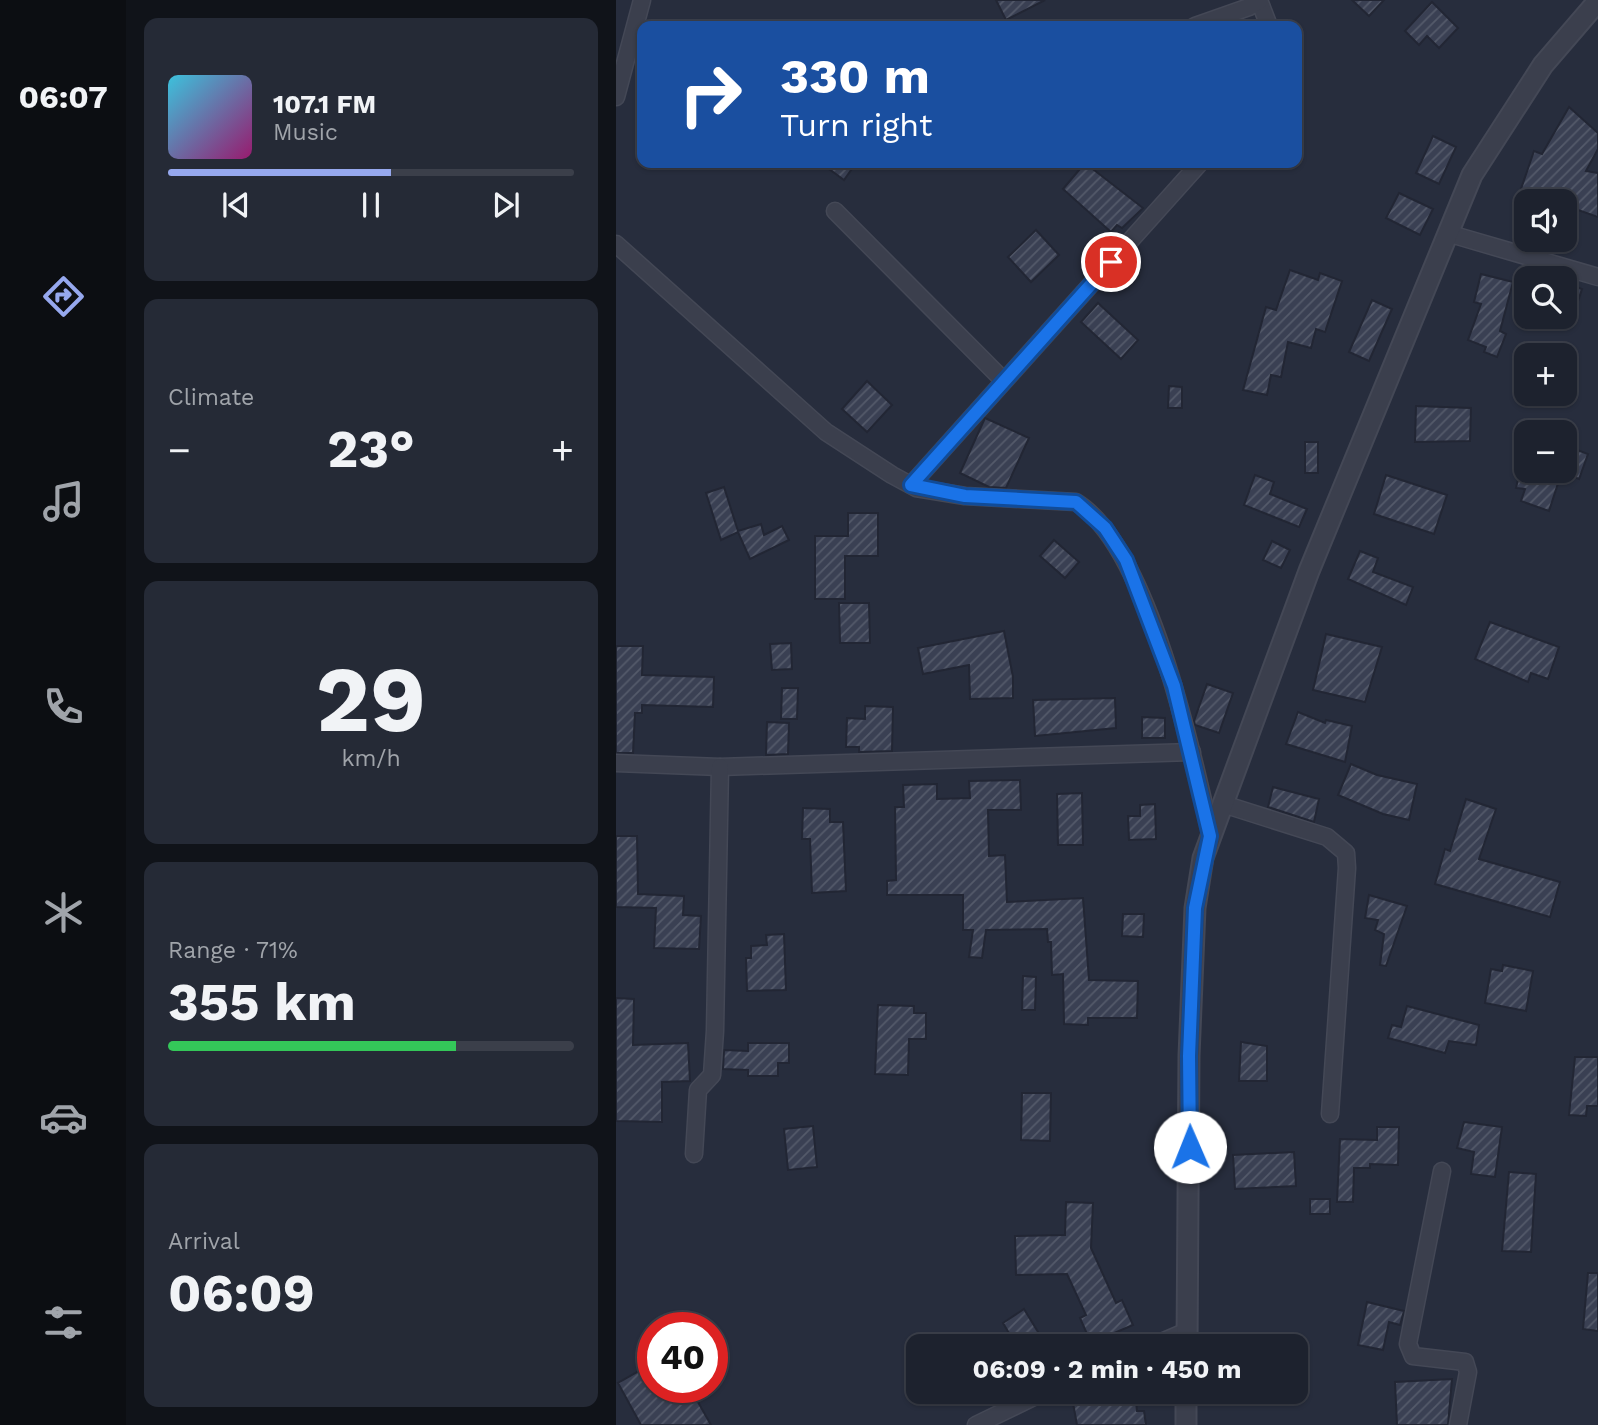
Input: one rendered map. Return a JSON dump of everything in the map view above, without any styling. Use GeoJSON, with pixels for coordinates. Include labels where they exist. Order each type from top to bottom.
{"type":"FeatureCollection","features":[{"type":"Feature","properties":{"kind":"street"},"geometry":{"type":"LineString","coordinates":[[616,97],[642,0]]}},
{"type":"Feature","properties":{"kind":"street"},"geometry":{"type":"LineString","coordinates":[[1210,21],[1249,8],[1259,0],[1267,21]]}},
{"type":"Feature","properties":{"kind":"street"},"geometry":{"type":"LineString","coordinates":[[1187,1334],[1189,1056],[1195,908],[1210,836],[1308,571],[1472,175],[1505,120],[1543,65],[1598,1]]}},
{"type":"Feature","properties":{"kind":"street"},"geometry":{"type":"LineString","coordinates":[[911,485],[1196,168]]}},
{"type":"Feature","properties":{"kind":"street"},"geometry":{"type":"LineString","coordinates":[[835,211],[1004,381]]}},
{"type":"Feature","properties":{"kind":"street"},"geometry":{"type":"LineString","coordinates":[[1447,233],[1598,277]]}},
{"type":"Feature","properties":{"kind":"street"},"geometry":{"type":"LineString","coordinates":[[616,244],[825,432],[911,485],[965,496],[1076,502],[1090,513],[1105,528],[1126,560],[1174,686],[1192,752],[1210,836]]}},
{"type":"Feature","properties":{"kind":"street"},"geometry":{"type":"LineString","coordinates":[[616,763],[720,767],[1192,752]]}},
{"type":"Feature","properties":{"kind":"street"},"geometry":{"type":"LineString","coordinates":[[694,1154],[698,1090],[712,1075],[715,1031],[720,767]]}},
{"type":"Feature","properties":{"kind":"street"},"geometry":{"type":"LineString","coordinates":[[1223,804],[1327,837],[1346,853],[1330,1114]]}},
{"type":"Feature","properties":{"kind":"street"},"geometry":{"type":"LineString","coordinates":[[1442,1171],[1408,1344],[1413,1356],[1465,1362],[1468,1372],[1458,1425]]}},
{"type":"Feature","properties":{"kind":"street"},"geometry":{"type":"LineString","coordinates":[[976,1425],[1019,1404]]}},
{"type":"Feature","properties":{"kind":"street"},"geometry":{"type":"LineString","coordinates":[[1186,1404],[1186,1425]]}},
{"type":"Feature","properties":{"kind":"building"},"geometry":{"type":"Polygon","coordinates":[[[996,0],[1045,0],[1006,20],[996,0]]]}},
{"type":"Feature","properties":{"kind":"building"},"geometry":{"type":"Polygon","coordinates":[[[1352,0],[1384,0],[1369,16],[1352,0]]]}},
{"type":"Feature","properties":{"kind":"building"},"geometry":{"type":"Polygon","coordinates":[[[1432,2],[1458,28],[1439,48],[1427,36],[1419,45],[1405,31],[1432,2]]]}},
{"type":"Feature","properties":{"kind":"building"},"geometry":{"type":"Polygon","coordinates":[[[1569,107],[1598,133],[1598,149],[1586,171],[1598,173],[1598,217],[1577,210],[1577,189],[1521,189],[1534,151],[1542,154],[1569,107]]]}},
{"type":"Feature","properties":{"kind":"building"},"geometry":{"type":"Polygon","coordinates":[[[1433,136],[1456,147],[1439,184],[1416,173],[1433,136]]]}},
{"type":"Feature","properties":{"kind":"building"},"geometry":{"type":"Polygon","coordinates":[[[828,168],[852,168],[844,180],[828,168]]]}},
{"type":"Feature","properties":{"kind":"building"},"geometry":{"type":"Polygon","coordinates":[[[1081,168],[1091,168],[1143,208],[1122,228],[1117,225],[1111,232],[1063,189],[1081,168]]]}},
{"type":"Feature","properties":{"kind":"building"},"geometry":{"type":"Polygon","coordinates":[[[1399,193],[1433,209],[1420,235],[1386,218],[1399,193]]]}},
{"type":"Feature","properties":{"kind":"building"},"geometry":{"type":"Polygon","coordinates":[[[1036,230],[1059,255],[1031,282],[1008,257],[1036,230]]]}},
{"type":"Feature","properties":{"kind":"building"},"geometry":{"type":"Polygon","coordinates":[[[1290,270],[1318,280],[1320,273],[1342,281],[1325,332],[1316,329],[1311,348],[1288,342],[1281,377],[1271,375],[1267,395],[1243,390],[1266,307],[1276,310],[1290,270]]]}},
{"type":"Feature","properties":{"kind":"building"},"geometry":{"type":"Polygon","coordinates":[[[1481,274],[1513,282],[1500,331],[1506,334],[1497,357],[1484,352],[1486,347],[1468,340],[1481,304],[1474,302],[1481,274]]]}},
{"type":"Feature","properties":{"kind":"building"},"geometry":{"type":"Polygon","coordinates":[[[1577,287],[1582,289],[1577,304],[1577,287]]]}},
{"type":"Feature","properties":{"kind":"building"},"geometry":{"type":"Polygon","coordinates":[[[1372,300],[1392,309],[1369,361],[1349,352],[1372,300]]]}},
{"type":"Feature","properties":{"kind":"building"},"geometry":{"type":"Polygon","coordinates":[[[1098,303],[1138,340],[1121,359],[1081,322],[1098,303]]]}},
{"type":"Feature","properties":{"kind":"building"},"geometry":{"type":"Polygon","coordinates":[[[867,381],[892,405],[867,432],[842,409],[867,381]]]}},
{"type":"Feature","properties":{"kind":"building"},"geometry":{"type":"Polygon","coordinates":[[[1169,386],[1182,387],[1182,408],[1168,408],[1169,386]]]}},
{"type":"Feature","properties":{"kind":"building"},"geometry":{"type":"Polygon","coordinates":[[[1416,406],[1471,408],[1470,441],[1415,442],[1416,406]]]}},
{"type":"Feature","properties":{"kind":"building"},"geometry":{"type":"Polygon","coordinates":[[[985,418],[1029,438],[1006,488],[989,487],[960,473],[985,418]]]}},
{"type":"Feature","properties":{"kind":"building"},"geometry":{"type":"Polygon","coordinates":[[[1305,442],[1318,442],[1318,473],[1305,473],[1305,442]]]}},
{"type":"Feature","properties":{"kind":"building"},"geometry":{"type":"Polygon","coordinates":[[[1577,450],[1588,454],[1579,479],[1577,478],[1577,450]]]}},
{"type":"Feature","properties":{"kind":"building"},"geometry":{"type":"Polygon","coordinates":[[[1255,475],[1274,482],[1270,494],[1307,509],[1299,527],[1244,505],[1255,475]]]}},
{"type":"Feature","properties":{"kind":"building"},"geometry":{"type":"Polygon","coordinates":[[[1386,475],[1447,495],[1434,534],[1374,514],[1386,475]]]}},
{"type":"Feature","properties":{"kind":"building"},"geometry":{"type":"Polygon","coordinates":[[[1517,483],[1558,483],[1549,511],[1521,501],[1525,489],[1516,488],[1517,483]]]}},
{"type":"Feature","properties":{"kind":"building"},"geometry":{"type":"Polygon","coordinates":[[[724,487],[738,531],[761,524],[764,535],[782,526],[789,540],[750,559],[738,532],[721,540],[706,493],[724,487]]]}},
{"type":"Feature","properties":{"kind":"building"},"geometry":{"type":"Polygon","coordinates":[[[848,513],[878,513],[878,556],[845,556],[845,599],[815,599],[815,536],[848,536],[848,513]]]}},
{"type":"Feature","properties":{"kind":"building"},"geometry":{"type":"Polygon","coordinates":[[[1054,540],[1079,562],[1065,578],[1040,556],[1054,540]]]}},
{"type":"Feature","properties":{"kind":"building"},"geometry":{"type":"Polygon","coordinates":[[[1272,541],[1290,550],[1281,568],[1263,560],[1272,541]]]}},
{"type":"Feature","properties":{"kind":"building"},"geometry":{"type":"Polygon","coordinates":[[[1360,551],[1378,558],[1373,572],[1413,587],[1406,605],[1348,579],[1360,551]]]}},
{"type":"Feature","properties":{"kind":"building"},"geometry":{"type":"Polygon","coordinates":[[[839,603],[869,603],[870,643],[840,643],[839,603]]]}},
{"type":"Feature","properties":{"kind":"building"},"geometry":{"type":"Polygon","coordinates":[[[1490,622],[1559,647],[1548,679],[1531,673],[1528,682],[1475,659],[1490,622]]]}},
{"type":"Feature","properties":{"kind":"building"},"geometry":{"type":"Polygon","coordinates":[[[1004,631],[1013,677],[1013,698],[970,699],[969,665],[923,674],[918,648],[1004,631]]]}},
{"type":"Feature","properties":{"kind":"building"},"geometry":{"type":"Polygon","coordinates":[[[1326,634],[1382,647],[1365,702],[1313,690],[1326,634]]]}},
{"type":"Feature","properties":{"kind":"building"},"geometry":{"type":"Polygon","coordinates":[[[791,643],[792,669],[772,670],[770,644],[791,643]]]}},
{"type":"Feature","properties":{"kind":"building"},"geometry":{"type":"Polygon","coordinates":[[[616,646],[643,646],[642,675],[714,677],[713,707],[642,705],[642,713],[635,713],[633,753],[616,753],[616,646]]]}},
{"type":"Feature","properties":{"kind":"building"},"geometry":{"type":"Polygon","coordinates":[[[1207,684],[1233,693],[1219,733],[1195,725],[1194,721],[1207,684]]]}},
{"type":"Feature","properties":{"kind":"building"},"geometry":{"type":"Polygon","coordinates":[[[782,688],[798,688],[797,719],[781,719],[782,688]]]}},
{"type":"Feature","properties":{"kind":"building"},"geometry":{"type":"Polygon","coordinates":[[[1115,698],[1116,728],[1035,736],[1033,700],[1115,698]]]}},
{"type":"Feature","properties":{"kind":"building"},"geometry":{"type":"Polygon","coordinates":[[[865,706],[893,707],[892,751],[859,752],[859,747],[846,747],[847,718],[865,719],[865,706]]]}},
{"type":"Feature","properties":{"kind":"building"},"geometry":{"type":"Polygon","coordinates":[[[1298,712],[1325,723],[1326,720],[1352,726],[1345,762],[1286,744],[1298,712]]]}},
{"type":"Feature","properties":{"kind":"building"},"geometry":{"type":"Polygon","coordinates":[[[1142,717],[1165,718],[1165,738],[1142,738],[1142,717]]]}},
{"type":"Feature","properties":{"kind":"building"},"geometry":{"type":"Polygon","coordinates":[[[767,722],[789,723],[788,754],[766,755],[767,722]]]}},
{"type":"Feature","properties":{"kind":"building"},"geometry":{"type":"Polygon","coordinates":[[[1351,764],[1377,775],[1417,784],[1409,820],[1383,814],[1338,795],[1351,764]]]}},
{"type":"Feature","properties":{"kind":"building"},"geometry":{"type":"Polygon","coordinates":[[[1020,780],[1021,810],[988,810],[989,856],[1005,855],[1007,902],[1083,898],[1089,980],[1138,981],[1137,1018],[1088,1018],[1088,1025],[1064,1024],[1063,974],[1052,975],[1051,942],[1048,942],[1047,929],[986,930],[982,958],[969,957],[973,930],[963,930],[963,895],[887,895],[887,881],[896,880],[895,807],[904,807],[903,785],[937,784],[937,799],[970,798],[969,781],[1020,780]]]}},
{"type":"Feature","properties":{"kind":"building"},"geometry":{"type":"Polygon","coordinates":[[[1273,787],[1319,799],[1314,822],[1268,807],[1273,787]]]}},
{"type":"Feature","properties":{"kind":"building"},"geometry":{"type":"Polygon","coordinates":[[[1082,793],[1083,845],[1058,845],[1057,794],[1082,793]]]}},
{"type":"Feature","properties":{"kind":"building"},"geometry":{"type":"Polygon","coordinates":[[[1466,799],[1496,809],[1479,859],[1560,882],[1550,917],[1435,884],[1445,849],[1450,851],[1466,799]]]}},
{"type":"Feature","properties":{"kind":"building"},"geometry":{"type":"Polygon","coordinates":[[[1155,804],[1156,839],[1129,840],[1128,816],[1140,816],[1140,805],[1155,804]]]}},
{"type":"Feature","properties":{"kind":"building"},"geometry":{"type":"Polygon","coordinates":[[[803,808],[830,809],[830,822],[843,822],[846,891],[812,893],[810,839],[802,839],[803,808]]]}},
{"type":"Feature","properties":{"kind":"building"},"geometry":{"type":"Polygon","coordinates":[[[616,836],[637,836],[638,894],[684,896],[683,915],[701,916],[699,949],[654,948],[656,908],[616,907],[616,836]]]}},
{"type":"Feature","properties":{"kind":"building"},"geometry":{"type":"Polygon","coordinates":[[[1369,895],[1407,906],[1386,966],[1380,965],[1384,934],[1375,930],[1378,920],[1365,918],[1369,895]]]}},
{"type":"Feature","properties":{"kind":"building"},"geometry":{"type":"Polygon","coordinates":[[[1123,914],[1144,914],[1143,937],[1122,936],[1123,914]]]}},
{"type":"Feature","properties":{"kind":"building"},"geometry":{"type":"Polygon","coordinates":[[[784,934],[786,990],[747,991],[746,958],[751,958],[751,946],[767,945],[766,935],[784,934]]]}},
{"type":"Feature","properties":{"kind":"building"},"geometry":{"type":"Polygon","coordinates":[[[1503,965],[1533,971],[1526,1011],[1485,1003],[1491,969],[1502,971],[1503,965]]]}},
{"type":"Feature","properties":{"kind":"building"},"geometry":{"type":"Polygon","coordinates":[[[1023,976],[1036,977],[1035,1010],[1022,1010],[1023,976]]]}},
{"type":"Feature","properties":{"kind":"building"},"geometry":{"type":"Polygon","coordinates":[[[616,998],[634,999],[633,1045],[688,1043],[690,1081],[662,1082],[662,1122],[616,1121],[616,998]]]}},
{"type":"Feature","properties":{"kind":"building"},"geometry":{"type":"Polygon","coordinates":[[[878,1005],[914,1006],[914,1013],[926,1013],[926,1039],[909,1039],[908,1075],[875,1074],[878,1005]]]}},
{"type":"Feature","properties":{"kind":"building"},"geometry":{"type":"Polygon","coordinates":[[[1407,1006],[1479,1025],[1476,1045],[1449,1041],[1445,1053],[1388,1038],[1392,1025],[1401,1027],[1407,1006]]]}},
{"type":"Feature","properties":{"kind":"building"},"geometry":{"type":"Polygon","coordinates":[[[1241,1042],[1267,1046],[1267,1081],[1239,1081],[1241,1042]]]}},
{"type":"Feature","properties":{"kind":"building"},"geometry":{"type":"Polygon","coordinates":[[[748,1043],[789,1043],[789,1063],[778,1063],[778,1076],[748,1076],[748,1070],[723,1069],[724,1050],[748,1051],[748,1043]]]}},
{"type":"Feature","properties":{"kind":"building"},"geometry":{"type":"Polygon","coordinates":[[[1575,1057],[1598,1057],[1598,1106],[1587,1106],[1586,1116],[1569,1115],[1575,1057]]]}},
{"type":"Feature","properties":{"kind":"building"},"geometry":{"type":"Polygon","coordinates":[[[1022,1093],[1051,1093],[1050,1141],[1021,1140],[1022,1093]]]}},
{"type":"Feature","properties":{"kind":"building"},"geometry":{"type":"Polygon","coordinates":[[[1464,1122],[1502,1127],[1495,1177],[1471,1174],[1474,1152],[1457,1148],[1464,1122]]]}},
{"type":"Feature","properties":{"kind":"building"},"geometry":{"type":"Polygon","coordinates":[[[813,1126],[817,1167],[788,1170],[784,1129],[813,1126]]]}},
{"type":"Feature","properties":{"kind":"building"},"geometry":{"type":"Polygon","coordinates":[[[1377,1127],[1399,1127],[1398,1165],[1370,1164],[1370,1168],[1354,1168],[1353,1202],[1337,1202],[1340,1139],[1377,1140],[1377,1127]]]}},
{"type":"Feature","properties":{"kind":"building"},"geometry":{"type":"Polygon","coordinates":[[[1294,1152],[1296,1186],[1235,1189],[1233,1155],[1294,1152]]]}},
{"type":"Feature","properties":{"kind":"building"},"geometry":{"type":"Polygon","coordinates":[[[1509,1172],[1536,1174],[1531,1252],[1502,1251],[1509,1172]]]}},
{"type":"Feature","properties":{"kind":"building"},"geometry":{"type":"Polygon","coordinates":[[[1310,1199],[1330,1199],[1330,1214],[1310,1214],[1310,1199]]]}},
{"type":"Feature","properties":{"kind":"building"},"geometry":{"type":"Polygon","coordinates":[[[1066,1202],[1093,1203],[1091,1248],[1116,1303],[1122,1300],[1133,1325],[1112,1334],[1087,1334],[1080,1318],[1086,1315],[1067,1274],[1016,1275],[1015,1236],[1065,1235],[1066,1202]]]}},
{"type":"Feature","properties":{"kind":"building"},"geometry":{"type":"Polygon","coordinates":[[[1588,1273],[1598,1273],[1598,1331],[1583,1329],[1588,1273]]]}},
{"type":"Feature","properties":{"kind":"building"},"geometry":{"type":"Polygon","coordinates":[[[1367,1302],[1404,1311],[1400,1325],[1389,1322],[1383,1350],[1358,1345],[1367,1302]]]}},
{"type":"Feature","properties":{"kind":"building"},"geometry":{"type":"Polygon","coordinates":[[[1024,1309],[1038,1332],[1010,1334],[1003,1323],[1024,1309]]]}},
{"type":"Feature","properties":{"kind":"building"},"geometry":{"type":"Polygon","coordinates":[[[637,1372],[637,1403],[699,1403],[711,1425],[641,1425],[618,1383],[637,1372]]]}},
{"type":"Feature","properties":{"kind":"building"},"geometry":{"type":"Polygon","coordinates":[[[1452,1379],[1448,1425],[1397,1425],[1395,1382],[1452,1379]]]}},
{"type":"Feature","properties":{"kind":"building"},"geometry":{"type":"Polygon","coordinates":[[[1073,1404],[1136,1404],[1137,1411],[1144,1411],[1146,1425],[1077,1425],[1073,1404]]]}},
{"type":"Feature","properties":{"kind":"route"},"geometry":{"type":"LineString","coordinates":[[1111,262],[911,485],[965,496],[1076,502],[1105,528],[1126,560],[1174,686],[1192,752],[1210,836],[1203,858],[1195,908],[1189,1056],[1190,1147]]}}]}
